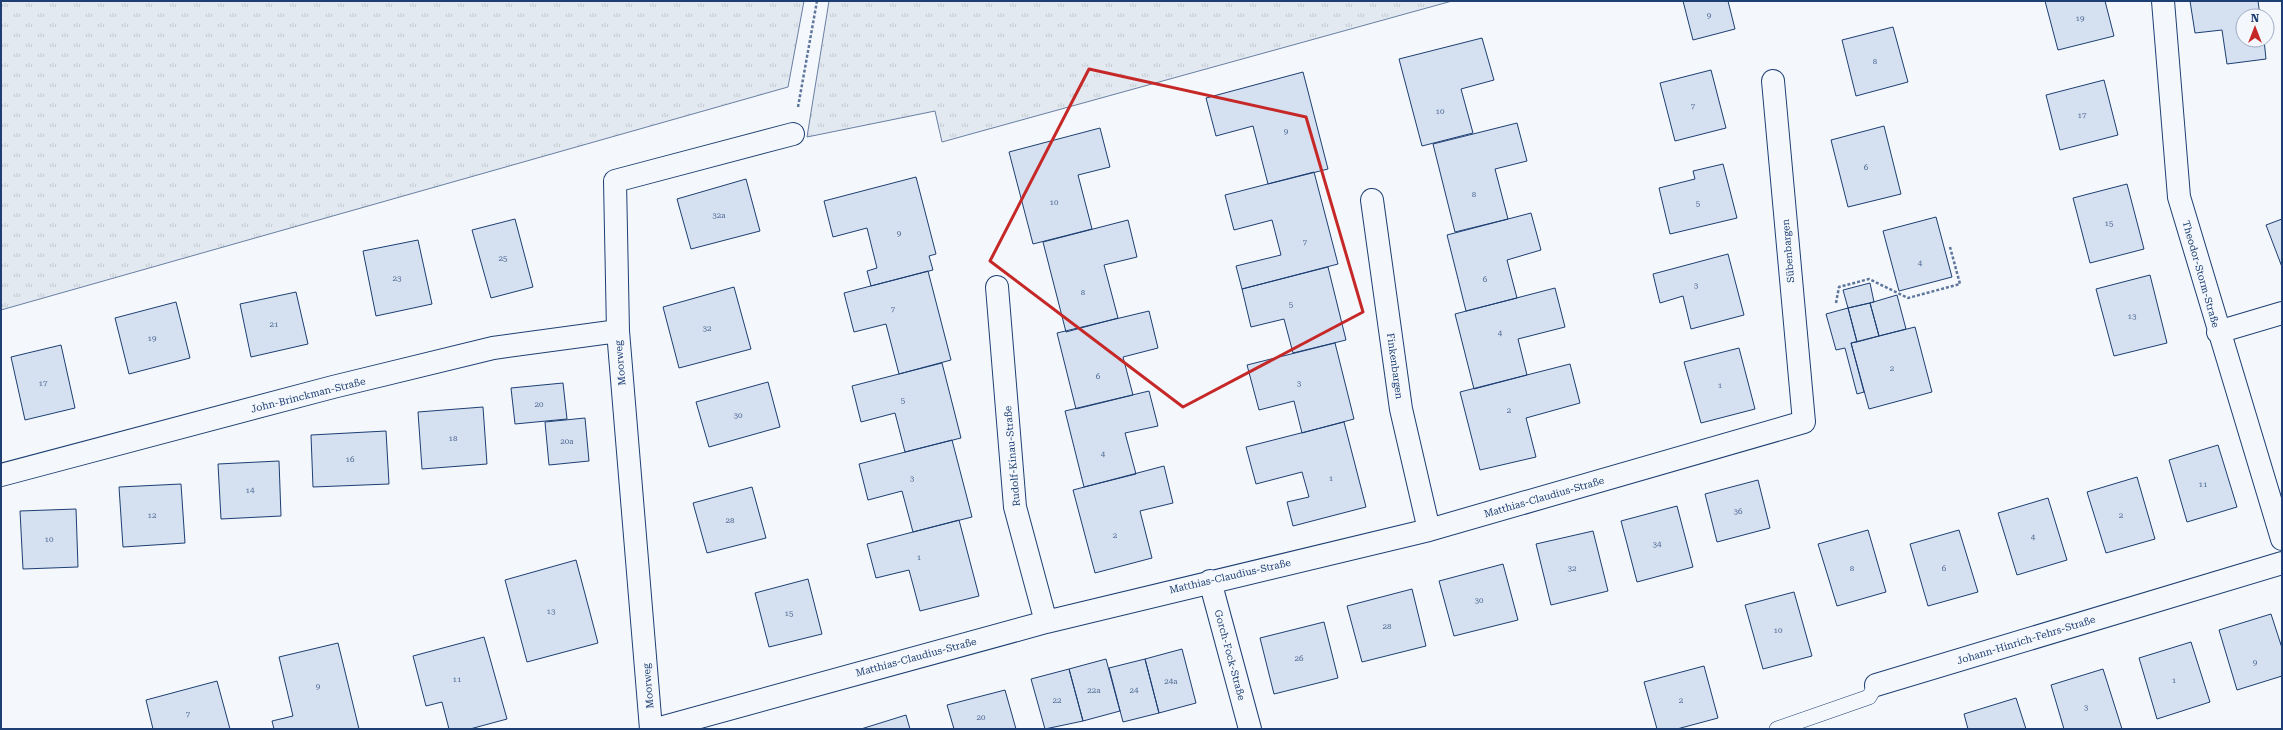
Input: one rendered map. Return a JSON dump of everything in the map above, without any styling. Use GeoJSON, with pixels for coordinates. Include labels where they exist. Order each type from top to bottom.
{"type":"FeatureCollection","features":[{"type":"Feature","properties":{"kind":"street","name":"Theodor-Storm-Straße"},"geometry":{"type":"LineString","coordinates":[[2163,1],[2179,197],[2218,332],[2282,539]]}},
{"type":"Feature","properties":{"kind":"street","name":"Sübenbargen"},"geometry":{"type":"LineString","coordinates":[[1773,81],[1804,422]]}},
{"type":"Feature","properties":{"kind":"street","name":"Moorweg"},"geometry":{"type":"LineString","coordinates":[[651,729],[618,331],[615,180],[793,134]]}},
{"type":"Feature","properties":{"kind":"street","name":"Finkenbargen"},"geometry":{"type":"LineString","coordinates":[[1372,200],[1401,409],[1428,530]]}},
{"type":"Feature","properties":{"kind":"street","name":"Rudolf-Kinau-Straße"},"geometry":{"type":"LineString","coordinates":[[997,287],[1016,507],[1046,622]]}},
{"type":"Feature","properties":{"kind":"street"},"geometry":{"type":"LineString","coordinates":[[2218,332],[2282,313]]}},
{"type":"Feature","properties":{"kind":"street","name":"John-Brinckman-Straße"},"geometry":{"type":"LineString","coordinates":[[1,475],[333,387],[493,348],[618,331]]}},
{"type":"Feature","properties":{"kind":"street","name":"Matthias-Claudius-Straße"},"geometry":{"type":"LineString","coordinates":[[656,729],[1046,622],[1210,581],[1428,530],[1804,422]]}},
{"type":"Feature","properties":{"kind":"street","name":"Johann-Hinrich-Fehrs-Straße"},"geometry":{"type":"LineString","coordinates":[[1876,685],[2282,563]]}},
{"type":"Feature","properties":{"kind":"street","name":"Gorch-Fock-Straße"},"geometry":{"type":"LineString","coordinates":[[1210,581],[1250,729]]}},
{"type":"Feature","properties":{"kind":"lane","name":"Johann-Hinrich-Fehrs-Straße"},"geometry":{"type":"LineString","coordinates":[[1777,729],[1869,697],[1876,685]]}},
{"type":"Feature","properties":{"kind":"path"},"geometry":{"type":"LineString","coordinates":[[793,134],[817,1]]}},
{"type":"Feature","properties":{"kind":"path"},"geometry":{"type":"LineString","coordinates":[[1836,303],[1839,287],[1868,279],[1908,298],[1960,284],[1950,247]]}},
{"type":"Feature","properties":{"kind":"highlighted area"},"geometry":{"type":"Polygon","coordinates":[[[1089,69],[1306,117],[1363,312],[1183,407],[990,261],[1089,69]]]}},
{"type":"Feature","properties":{"kind":"green space"},"geometry":{"type":"Polygon","coordinates":[[[1,1],[804,1],[788,87],[1,310],[1,1]]]}},
{"type":"Feature","properties":{"kind":"green space"},"geometry":{"type":"Polygon","coordinates":[[[829,1],[1452,1],[942,142],[935,111],[807,137],[829,1]]]}},
{"type":"Feature","properties":{"kind":"building"},"geometry":{"type":"Polygon","coordinates":[[[1683,1],[1728,1],[1735,29],[1693,40],[1683,1]]]}},
{"type":"Feature","properties":{"kind":"building"},"geometry":{"type":"Polygon","coordinates":[[[2045,1],[2105,1],[2114,36],[2058,50],[2045,1]]]}},
{"type":"Feature","properties":{"kind":"building"},"geometry":{"type":"Polygon","coordinates":[[[2190,1],[2258,1],[2259,8],[2235,8],[2235,48],[2265,48],[2266,59],[2227,64],[2222,30],[2195,33],[2190,1]]]}},
{"type":"Feature","properties":{"kind":"building"},"geometry":{"type":"Polygon","coordinates":[[[1893,27],[1908,82],[1856,96],[1842,40],[1893,27]]]}},
{"type":"Feature","properties":{"kind":"building"},"geometry":{"type":"Polygon","coordinates":[[[1482,38],[1494,80],[1461,89],[1473,133],[1422,146],[1399,59],[1482,38]]]}},
{"type":"Feature","properties":{"kind":"building"},"geometry":{"type":"Polygon","coordinates":[[[1711,70],[1726,128],[1675,141],[1660,83],[1711,70]]]}},
{"type":"Feature","properties":{"kind":"building"},"geometry":{"type":"Polygon","coordinates":[[[1303,72],[1328,169],[1268,184],[1253,126],[1216,136],[1206,98],[1303,72]]]}},
{"type":"Feature","properties":{"kind":"building"},"geometry":{"type":"Polygon","coordinates":[[[2104,80],[2118,135],[2060,150],[2046,95],[2104,80]]]}},
{"type":"Feature","properties":{"kind":"building"},"geometry":{"type":"Polygon","coordinates":[[[1517,123],[1527,161],[1495,169],[1508,219],[1455,232],[1433,144],[1517,123]]]}},
{"type":"Feature","properties":{"kind":"building"},"geometry":{"type":"Polygon","coordinates":[[[1884,126],[1901,194],[1848,207],[1831,140],[1884,126]]]}},
{"type":"Feature","properties":{"kind":"building"},"geometry":{"type":"Polygon","coordinates":[[[1100,128],[1110,167],[1078,175],[1092,229],[1033,244],[1009,152],[1100,128]]]}},
{"type":"Feature","properties":{"kind":"building"},"geometry":{"type":"Polygon","coordinates":[[[1723,164],[1737,218],[1670,234],[1659,188],[1695,179],[1693,171],[1723,164]]]}},
{"type":"Feature","properties":{"kind":"building"},"geometry":{"type":"Polygon","coordinates":[[[1314,172],[1338,264],[1242,289],[1236,266],[1281,255],[1272,220],[1234,230],[1225,195],[1314,172]]]}},
{"type":"Feature","properties":{"kind":"building"},"geometry":{"type":"Polygon","coordinates":[[[916,177],[936,254],[929,256],[933,270],[871,286],[867,271],[877,268],[867,228],[833,237],[824,201],[916,177]]]}},
{"type":"Feature","properties":{"kind":"building"},"geometry":{"type":"Polygon","coordinates":[[[746,179],[760,231],[691,249],[677,199],[746,179]]]}},
{"type":"Feature","properties":{"kind":"building"},"geometry":{"type":"Polygon","coordinates":[[[2127,184],[2144,249],[2090,263],[2073,198],[2127,184]]]}},
{"type":"Feature","properties":{"kind":"building"},"geometry":{"type":"Polygon","coordinates":[[[1531,213],[1541,250],[1507,260],[1517,298],[1466,311],[1447,235],[1531,213]]]}},
{"type":"Feature","properties":{"kind":"building"},"geometry":{"type":"Polygon","coordinates":[[[1936,217],[1952,277],[1899,291],[1883,231],[1936,217]]]}},
{"type":"Feature","properties":{"kind":"building"},"geometry":{"type":"Polygon","coordinates":[[[515,219],[533,287],[491,298],[472,230],[515,219]]]}},
{"type":"Feature","properties":{"kind":"building"},"geometry":{"type":"Polygon","coordinates":[[[2282,219],[2282,267],[2266,225],[2282,219]]]}},
{"type":"Feature","properties":{"kind":"building"},"geometry":{"type":"Polygon","coordinates":[[[1128,220],[1137,257],[1104,265],[1118,318],[1066,332],[1043,242],[1128,220]]]}},
{"type":"Feature","properties":{"kind":"building"},"geometry":{"type":"Polygon","coordinates":[[[418,240],[432,304],[376,316],[363,251],[418,240]]]}},
{"type":"Feature","properties":{"kind":"building"},"geometry":{"type":"Polygon","coordinates":[[[1728,254],[1744,315],[1691,329],[1683,296],[1660,303],[1653,274],[1728,254]]]}},
{"type":"Feature","properties":{"kind":"building"},"geometry":{"type":"Polygon","coordinates":[[[1328,267],[1346,340],[1293,353],[1284,319],[1251,327],[1242,289],[1328,267]]]}},
{"type":"Feature","properties":{"kind":"building"},"geometry":{"type":"Polygon","coordinates":[[[928,271],[951,360],[899,374],[886,324],[854,332],[844,293],[928,271]]]}},
{"type":"Feature","properties":{"kind":"building"},"geometry":{"type":"Polygon","coordinates":[[[2150,275],[2167,343],[2114,356],[2096,289],[2150,275]]]}},
{"type":"Feature","properties":{"kind":"building"},"geometry":{"type":"Polygon","coordinates":[[[1870,283],[1874,302],[1848,308],[1843,290],[1870,283]]]}},
{"type":"Feature","properties":{"kind":"building"},"geometry":{"type":"Polygon","coordinates":[[[734,287],[751,349],[679,368],[663,307],[734,287]]]}},
{"type":"Feature","properties":{"kind":"building"},"geometry":{"type":"Polygon","coordinates":[[[1555,288],[1565,327],[1518,339],[1527,375],[1474,389],[1455,314],[1555,288]]]}},
{"type":"Feature","properties":{"kind":"building"},"geometry":{"type":"Polygon","coordinates":[[[296,292],[308,344],[251,357],[240,304],[296,292]]]}},
{"type":"Feature","properties":{"kind":"building"},"geometry":{"type":"Polygon","coordinates":[[[1897,295],[1906,329],[1879,336],[1870,303],[1897,295]]]}},
{"type":"Feature","properties":{"kind":"building"},"geometry":{"type":"Polygon","coordinates":[[[176,302],[190,358],[129,374],[115,318],[176,302]]]}},
{"type":"Feature","properties":{"kind":"building"},"geometry":{"type":"Polygon","coordinates":[[[1870,303],[1879,336],[1857,342],[1848,308],[1870,303]]]}},
{"type":"Feature","properties":{"kind":"building"},"geometry":{"type":"Polygon","coordinates":[[[1848,308],[1857,342],[1851,343],[1864,392],[1857,394],[1845,348],[1836,350],[1826,314],[1848,308]]]}},
{"type":"Feature","properties":{"kind":"building"},"geometry":{"type":"Polygon","coordinates":[[[1149,311],[1158,348],[1123,357],[1133,395],[1076,409],[1057,333],[1149,311]]]}},
{"type":"Feature","properties":{"kind":"building"},"geometry":{"type":"Polygon","coordinates":[[[1915,327],[1932,392],[1869,409],[1851,343],[1915,327]]]}},
{"type":"Feature","properties":{"kind":"building"},"geometry":{"type":"Polygon","coordinates":[[[1335,343],[1354,419],[1302,433],[1294,401],[1259,410],[1247,365],[1335,343]]]}},
{"type":"Feature","properties":{"kind":"building"},"geometry":{"type":"Polygon","coordinates":[[[61,345],[75,408],[25,420],[11,357],[61,345]]]}},
{"type":"Feature","properties":{"kind":"building"},"geometry":{"type":"Polygon","coordinates":[[[1739,348],[1755,409],[1701,423],[1684,362],[1739,348]]]}},
{"type":"Feature","properties":{"kind":"building"},"geometry":{"type":"Polygon","coordinates":[[[942,363],[961,438],[905,452],[895,413],[861,422],[852,386],[942,363]]]}},
{"type":"Feature","properties":{"kind":"building"},"geometry":{"type":"Polygon","coordinates":[[[1570,364],[1580,403],[1526,418],[1536,457],[1480,470],[1460,392],[1570,364]]]}},
{"type":"Feature","properties":{"kind":"building"},"geometry":{"type":"Polygon","coordinates":[[[768,382],[780,427],[709,447],[696,402],[768,382]]]}},
{"type":"Feature","properties":{"kind":"building"},"geometry":{"type":"Polygon","coordinates":[[[563,383],[567,419],[515,424],[511,388],[563,383]]]}},
{"type":"Feature","properties":{"kind":"building"},"geometry":{"type":"Polygon","coordinates":[[[1149,391],[1158,426],[1125,433],[1136,474],[1084,487],[1065,411],[1149,391]]]}},
{"type":"Feature","properties":{"kind":"building"},"geometry":{"type":"Polygon","coordinates":[[[483,407],[487,464],[422,469],[418,412],[483,407]]]}},
{"type":"Feature","properties":{"kind":"building"},"geometry":{"type":"Polygon","coordinates":[[[585,418],[589,461],[549,465],[545,422],[585,418]]]}},
{"type":"Feature","properties":{"kind":"building"},"geometry":{"type":"Polygon","coordinates":[[[1344,422],[1366,507],[1293,526],[1287,502],[1309,497],[1302,472],[1256,484],[1246,447],[1344,422]]]}},
{"type":"Feature","properties":{"kind":"building"},"geometry":{"type":"Polygon","coordinates":[[[386,431],[389,484],[313,487],[311,435],[386,431]]]}},
{"type":"Feature","properties":{"kind":"building"},"geometry":{"type":"Polygon","coordinates":[[[952,440],[972,517],[913,532],[902,491],[868,500],[859,464],[952,440]]]}},
{"type":"Feature","properties":{"kind":"building"},"geometry":{"type":"Polygon","coordinates":[[[2218,445],[2237,507],[2187,522],[2169,460],[2218,445]]]}},
{"type":"Feature","properties":{"kind":"building"},"geometry":{"type":"Polygon","coordinates":[[[279,461],[281,516],[221,519],[218,464],[279,461]]]}},
{"type":"Feature","properties":{"kind":"building"},"geometry":{"type":"Polygon","coordinates":[[[1164,466],[1173,503],[1140,511],[1152,558],[1095,573],[1073,490],[1164,466]]]}},
{"type":"Feature","properties":{"kind":"building"},"geometry":{"type":"Polygon","coordinates":[[[2137,477],[2155,539],[2106,553],[2087,492],[2137,477]]]}},
{"type":"Feature","properties":{"kind":"building"},"geometry":{"type":"Polygon","coordinates":[[[1758,480],[1770,528],[1717,542],[1705,494],[1758,480]]]}},
{"type":"Feature","properties":{"kind":"building"},"geometry":{"type":"Polygon","coordinates":[[[181,484],[185,543],[123,547],[119,487],[181,484]]]}},
{"type":"Feature","properties":{"kind":"building"},"geometry":{"type":"Polygon","coordinates":[[[752,487],[766,538],[707,553],[693,503],[752,487]]]}},
{"type":"Feature","properties":{"kind":"building"},"geometry":{"type":"Polygon","coordinates":[[[2048,498],[2067,560],[2017,575],[1998,513],[2048,498]]]}},
{"type":"Feature","properties":{"kind":"building"},"geometry":{"type":"Polygon","coordinates":[[[1677,506],[1693,567],[1637,582],[1621,521],[1677,506]]]}},
{"type":"Feature","properties":{"kind":"building"},"geometry":{"type":"Polygon","coordinates":[[[76,509],[78,567],[23,569],[20,511],[76,509]]]}},
{"type":"Feature","properties":{"kind":"building"},"geometry":{"type":"Polygon","coordinates":[[[959,520],[979,596],[920,611],[909,570],[876,578],[867,544],[959,520]]]}},
{"type":"Feature","properties":{"kind":"building"},"geometry":{"type":"Polygon","coordinates":[[[1868,530],[1886,592],[1837,606],[1818,544],[1868,530]]]}},
{"type":"Feature","properties":{"kind":"building"},"geometry":{"type":"Polygon","coordinates":[[[1959,530],[1978,592],[1928,606],[1910,544],[1959,530]]]}},
{"type":"Feature","properties":{"kind":"building"},"geometry":{"type":"Polygon","coordinates":[[[1593,531],[1608,591],[1551,605],[1536,544],[1593,531]]]}},
{"type":"Feature","properties":{"kind":"building"},"geometry":{"type":"Polygon","coordinates":[[[576,560],[598,643],[527,662],[505,580],[576,560]]]}},
{"type":"Feature","properties":{"kind":"building"},"geometry":{"type":"Polygon","coordinates":[[[1503,564],[1518,620],[1454,636],[1439,581],[1503,564]]]}},
{"type":"Feature","properties":{"kind":"building"},"geometry":{"type":"Polygon","coordinates":[[[808,579],[822,634],[769,647],[755,593],[808,579]]]}},
{"type":"Feature","properties":{"kind":"building"},"geometry":{"type":"Polygon","coordinates":[[[1412,589],[1426,646],[1362,662],[1347,606],[1412,589]]]}},
{"type":"Feature","properties":{"kind":"building"},"geometry":{"type":"Polygon","coordinates":[[[1794,592],[1812,656],[1763,669],[1745,605],[1794,592]]]}},
{"type":"Feature","properties":{"kind":"building"},"geometry":{"type":"Polygon","coordinates":[[[2271,614],[2282,648],[2282,676],[2237,690],[2219,630],[2271,614]]]}},
{"type":"Feature","properties":{"kind":"building"},"geometry":{"type":"Polygon","coordinates":[[[1324,622],[1338,678],[1274,694],[1260,638],[1324,622]]]}},
{"type":"Feature","properties":{"kind":"building"},"geometry":{"type":"Polygon","coordinates":[[[484,637],[507,719],[470,729],[449,729],[442,702],[426,706],[413,656],[484,637]]]}},
{"type":"Feature","properties":{"kind":"building"},"geometry":{"type":"Polygon","coordinates":[[[2191,642],[2210,702],[2157,719],[2139,658],[2191,642]]]}},
{"type":"Feature","properties":{"kind":"building"},"geometry":{"type":"Polygon","coordinates":[[[338,643],[359,729],[274,729],[272,721],[293,716],[279,657],[338,643]]]}},
{"type":"Feature","properties":{"kind":"building"},"geometry":{"type":"Polygon","coordinates":[[[1182,649],[1196,703],[1159,713],[1145,659],[1182,649]]]}},
{"type":"Feature","properties":{"kind":"building"},"geometry":{"type":"Polygon","coordinates":[[[1106,659],[1120,711],[1083,721],[1069,669],[1106,659]]]}},
{"type":"Feature","properties":{"kind":"building"},"geometry":{"type":"Polygon","coordinates":[[[1145,659],[1159,713],[1123,722],[1109,668],[1145,659]]]}},
{"type":"Feature","properties":{"kind":"building"},"geometry":{"type":"Polygon","coordinates":[[[1704,666],[1718,718],[1677,729],[1657,729],[1644,682],[1704,666]]]}},
{"type":"Feature","properties":{"kind":"building"},"geometry":{"type":"Polygon","coordinates":[[[1069,669],[1083,721],[1045,729],[1031,679],[1069,669]]]}},
{"type":"Feature","properties":{"kind":"building"},"geometry":{"type":"Polygon","coordinates":[[[2103,669],[2122,729],[2064,729],[2051,685],[2103,669]]]}},
{"type":"Feature","properties":{"kind":"building"},"geometry":{"type":"Polygon","coordinates":[[[217,681],[230,729],[153,729],[146,700],[217,681]]]}},
{"type":"Feature","properties":{"kind":"building"},"geometry":{"type":"Polygon","coordinates":[[[1005,690],[1016,729],[954,729],[947,705],[1005,690]]]}},
{"type":"Feature","properties":{"kind":"building"},"geometry":{"type":"Polygon","coordinates":[[[2016,698],[2026,729],[1968,729],[1964,714],[2016,698]]]}},
{"type":"Feature","properties":{"kind":"building"},"geometry":{"type":"Polygon","coordinates":[[[906,715],[910,729],[861,729],[906,715]]]}}]}
